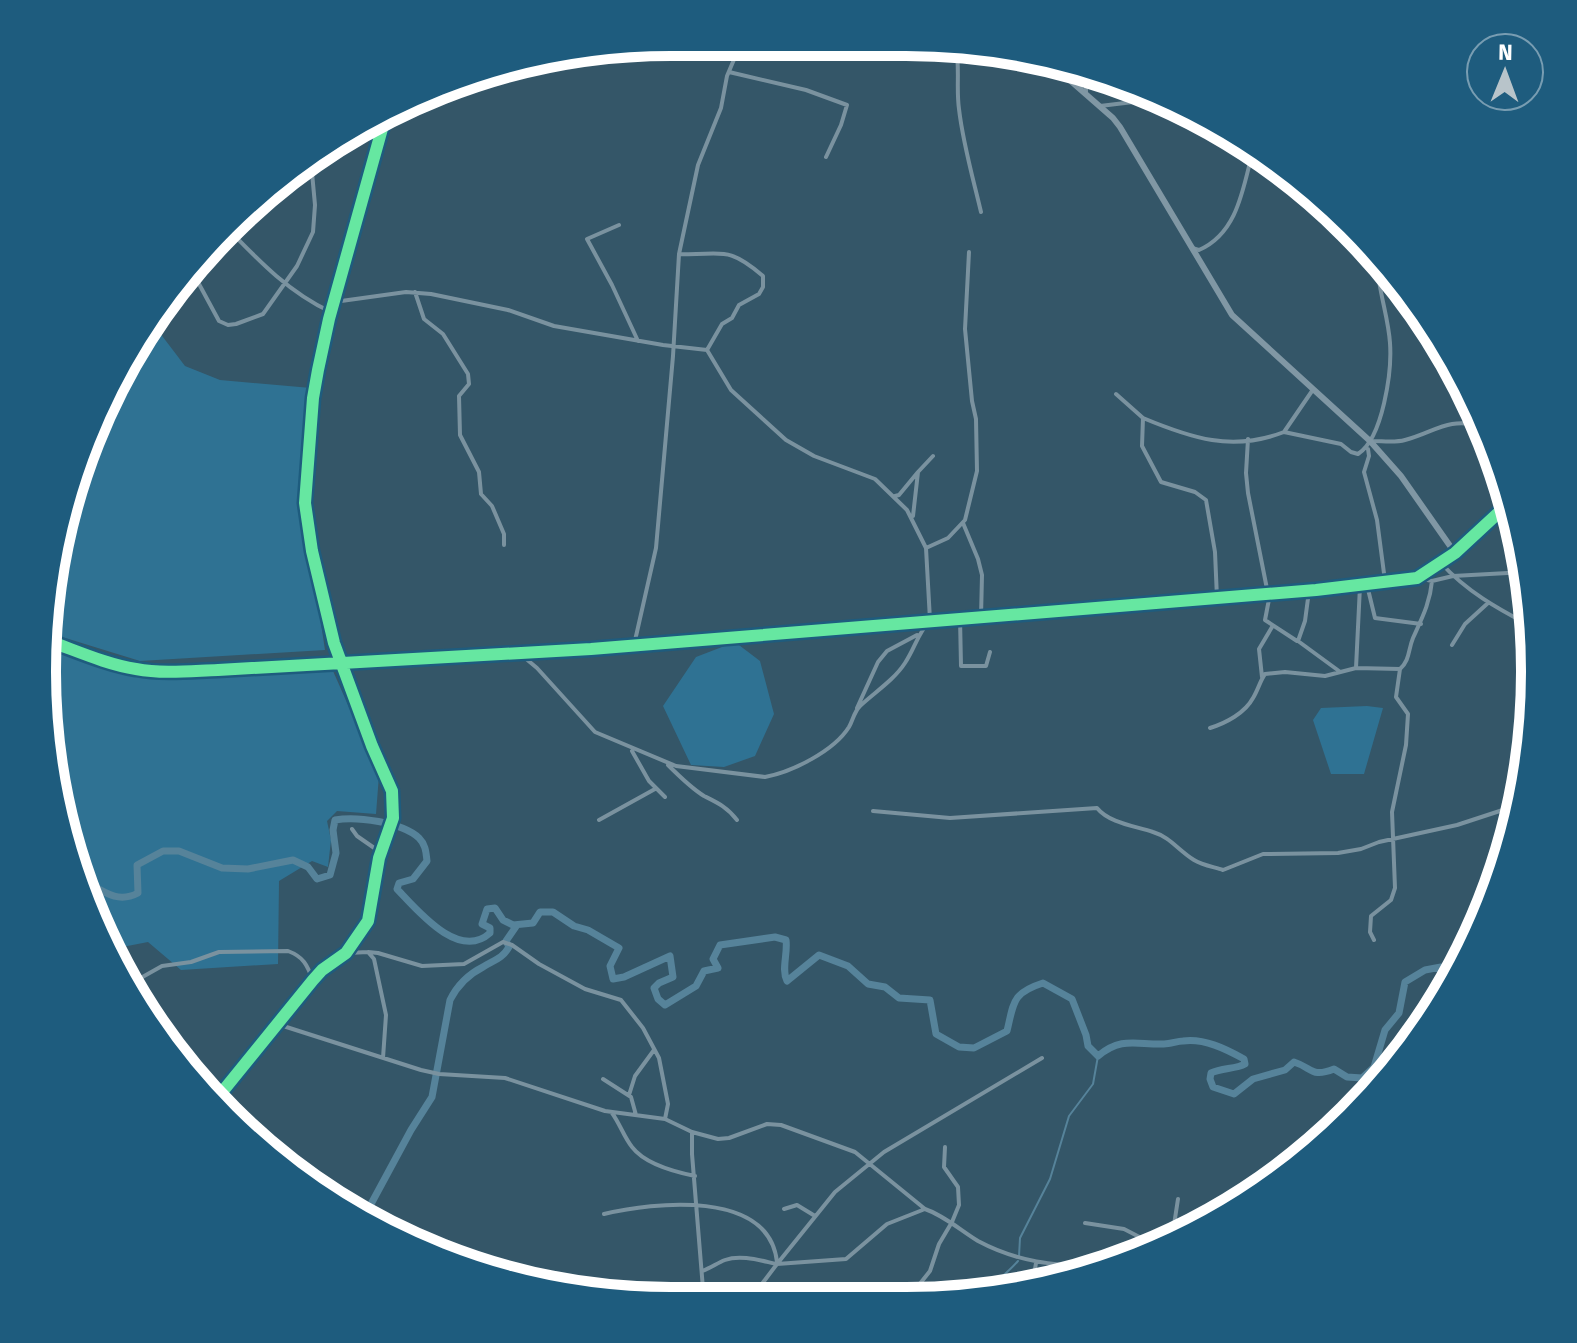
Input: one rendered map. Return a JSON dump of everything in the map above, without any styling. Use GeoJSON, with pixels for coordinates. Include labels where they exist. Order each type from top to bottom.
{"type":"FeatureCollection","features":[{"type":"Feature","properties":{"kind":"street"},"geometry":{"type":"LineString","coordinates":[[634,645],[656,548],[679,254],[698,165],[721,108],[736,56]]}},
{"type":"Feature","properties":{"kind":"street"},"geometry":{"type":"LineString","coordinates":[[956,58],[958,103],[965,151],[971,164],[981,212]]}},
{"type":"Feature","properties":{"kind":"street"},"geometry":{"type":"LineString","coordinates":[[729,72],[806,90],[847,105],[826,157]]}},
{"type":"Feature","properties":{"kind":"street"},"geometry":{"type":"LineString","coordinates":[[1068,78],[1120,127],[1232,315],[1401,476],[1455,553]]}},
{"type":"Feature","properties":{"kind":"street"},"geometry":{"type":"LineString","coordinates":[[1086,84],[1086,93]]}},
{"type":"Feature","properties":{"kind":"street"},"geometry":{"type":"LineString","coordinates":[[1100,106],[1137,102]]}},
{"type":"Feature","properties":{"kind":"street"},"geometry":{"type":"LineString","coordinates":[[222,1092],[313,980],[346,953],[368,921],[380,852],[390,833],[393,818],[392,791],[341,663],[312,551],[305,503],[313,398],[331,312],[382,128]]}},
{"type":"Feature","properties":{"kind":"street"},"geometry":{"type":"LineString","coordinates":[[1190,248],[1199,250],[1211,245],[1227,229],[1242,193],[1250,162]]}},
{"type":"Feature","properties":{"kind":"street"},"geometry":{"type":"LineString","coordinates":[[197,280],[216,317],[228,325],[259,317],[297,266],[313,232],[315,205],[312,173]]}},
{"type":"Feature","properties":{"kind":"street"},"geometry":{"type":"LineString","coordinates":[[619,225],[587,239],[638,341]]}},
{"type":"Feature","properties":{"kind":"street"},"geometry":{"type":"LineString","coordinates":[[236,236],[285,284],[331,312]]}},
{"type":"Feature","properties":{"kind":"street"},"geometry":{"type":"LineString","coordinates":[[679,254],[724,252],[750,264],[763,276],[759,294],[739,305],[732,318],[722,324],[707,350]]}},
{"type":"Feature","properties":{"kind":"street"},"geometry":{"type":"LineString","coordinates":[[926,548],[948,538],[963,523],[977,471],[975,412],[965,329],[969,252]]}},
{"type":"Feature","properties":{"kind":"street"},"geometry":{"type":"LineString","coordinates":[[1116,394],[1143,418],[1189,437],[1236,443],[1284,432],[1341,444],[1358,454],[1368,444],[1383,410],[1390,348],[1379,279]]}},
{"type":"Feature","properties":{"kind":"street"},"geometry":{"type":"LineString","coordinates":[[334,302],[415,292],[508,310],[554,326],[707,350]]}},
{"type":"Feature","properties":{"kind":"street"},"geometry":{"type":"LineString","coordinates":[[415,292],[424,319],[443,334],[468,374],[469,384],[459,396],[460,435],[479,472],[481,494],[492,506],[504,534],[504,545]]}},
{"type":"Feature","properties":{"kind":"street"},"geometry":{"type":"LineString","coordinates":[[707,350],[731,390],[786,440],[814,456],[875,479],[895,496],[913,518],[926,548],[930,620],[903,666],[856,711]]}},
{"type":"Feature","properties":{"kind":"street"},"geometry":{"type":"LineString","coordinates":[[1284,432],[1312,391]]}},
{"type":"Feature","properties":{"kind":"street"},"geometry":{"type":"LineString","coordinates":[[1143,418],[1142,446],[1161,482],[1201,494],[1206,500],[1215,552],[1217,598]]}},
{"type":"Feature","properties":{"kind":"street"},"geometry":{"type":"LineString","coordinates":[[1368,444],[1401,441],[1452,423],[1469,425]]}},
{"type":"Feature","properties":{"kind":"street"},"geometry":{"type":"LineString","coordinates":[[1248,439],[1248,493],[1269,594],[1264,616],[1272,627],[1298,641],[1339,671]]}},
{"type":"Feature","properties":{"kind":"street"},"geometry":{"type":"LineString","coordinates":[[1368,444],[1369,456],[1364,472],[1377,520],[1385,583]]}},
{"type":"Feature","properties":{"kind":"street"},"geometry":{"type":"LineString","coordinates":[[895,496],[933,456]]}},
{"type":"Feature","properties":{"kind":"street"},"geometry":{"type":"LineString","coordinates":[[913,518],[918,472]]}},
{"type":"Feature","properties":{"kind":"street"},"geometry":{"type":"LineString","coordinates":[[1417,578],[1455,553],[1501,514]]}},
{"type":"Feature","properties":{"kind":"street"},"geometry":{"type":"LineString","coordinates":[[963,523],[982,575],[981,618]]}},
{"type":"Feature","properties":{"kind":"street"},"geometry":{"type":"LineString","coordinates":[[1441,563],[1488,603],[1519,620]]}},
{"type":"Feature","properties":{"kind":"street"},"geometry":{"type":"LineString","coordinates":[[57,644],[120,666],[163,672],[634,645],[1309,591],[1417,578],[1432,581],[1453,576],[1513,573]]}},
{"type":"Feature","properties":{"kind":"street"},"geometry":{"type":"LineString","coordinates":[[1374,940],[1370,932],[1371,916],[1393,896],[1396,875],[1392,812],[1406,745],[1408,714],[1396,697],[1400,669],[1409,659],[1414,637],[1429,604],[1432,581]]}},
{"type":"Feature","properties":{"kind":"street"},"geometry":{"type":"LineString","coordinates":[[1363,586],[1375,618],[1421,624]]}},
{"type":"Feature","properties":{"kind":"street"},"geometry":{"type":"LineString","coordinates":[[1356,668],[1363,586]]}},
{"type":"Feature","properties":{"kind":"street"},"geometry":{"type":"LineString","coordinates":[[1298,641],[1305,621],[1309,591]]}},
{"type":"Feature","properties":{"kind":"street"},"geometry":{"type":"LineString","coordinates":[[1452,645],[1465,624],[1488,603]]}},
{"type":"Feature","properties":{"kind":"street"},"geometry":{"type":"LineString","coordinates":[[960,618],[961,666],[986,666],[990,652]]}},
{"type":"Feature","properties":{"kind":"street"},"geometry":{"type":"LineString","coordinates":[[1210,728],[1226,723],[1252,701],[1262,678],[1259,649],[1272,627]]}},
{"type":"Feature","properties":{"kind":"street"},"geometry":{"type":"LineString","coordinates":[[519,653],[537,668],[595,732],[666,764],[765,777],[778,775],[823,752],[849,727],[878,662],[887,651],[919,634]]}},
{"type":"Feature","properties":{"kind":"street"},"geometry":{"type":"LineString","coordinates":[[1262,678],[1274,671],[1325,676],[1356,668],[1400,669]]}},
{"type":"Feature","properties":{"kind":"street"},"geometry":{"type":"LineString","coordinates":[[630,749],[655,789],[665,797]]}},
{"type":"Feature","properties":{"kind":"street"},"geometry":{"type":"LineString","coordinates":[[666,764],[706,797],[719,801],[737,820]]}},
{"type":"Feature","properties":{"kind":"street"},"geometry":{"type":"LineString","coordinates":[[599,820],[655,789]]}},
{"type":"Feature","properties":{"kind":"street"},"geometry":{"type":"LineString","coordinates":[[873,811],[950,818],[1097,808],[1103,815],[1131,827],[1155,832],[1194,860],[1223,870],[1263,854],[1351,851],[1505,810]]}},
{"type":"Feature","properties":{"kind":"street"},"geometry":{"type":"LineString","coordinates":[[352,829],[380,852]]}},
{"type":"Feature","properties":{"kind":"street"},"geometry":{"type":"LineString","coordinates":[[346,953],[368,952],[422,966],[464,964],[472,962],[497,944],[512,945],[585,989],[621,1000],[643,1028],[662,1067],[668,1104],[665,1119]]}},
{"type":"Feature","properties":{"kind":"street"},"geometry":{"type":"LineString","coordinates":[[138,979],[162,966],[191,962],[219,952],[288,951],[305,961],[313,980]]}},
{"type":"Feature","properties":{"kind":"street"},"geometry":{"type":"LineString","coordinates":[[368,952],[374,959],[385,1008],[383,1058]]}},
{"type":"Feature","properties":{"kind":"street"},"geometry":{"type":"LineString","coordinates":[[277,1024],[437,1073],[496,1076],[612,1113],[665,1119],[692,1132],[723,1139],[777,1124],[850,1149],[925,1209],[1012,1257],[1036,1263],[1067,1265]]}},
{"type":"Feature","properties":{"kind":"street"},"geometry":{"type":"LineString","coordinates":[[636,1115],[629,1095],[635,1076],[654,1050]]}},
{"type":"Feature","properties":{"kind":"street"},"geometry":{"type":"LineString","coordinates":[[759,1287],[835,1192],[869,1163],[927,1124],[1042,1058]]}},
{"type":"Feature","properties":{"kind":"street"},"geometry":{"type":"LineString","coordinates":[[603,1079],[629,1095]]}},
{"type":"Feature","properties":{"kind":"street"},"geometry":{"type":"LineString","coordinates":[[612,1113],[633,1148],[643,1157],[695,1176]]}},
{"type":"Feature","properties":{"kind":"street"},"geometry":{"type":"LineString","coordinates":[[692,1132],[703,1287]]}},
{"type":"Feature","properties":{"kind":"street"},"geometry":{"type":"LineString","coordinates":[[918,1287],[930,1271],[939,1244],[952,1222],[960,1195],[944,1167],[945,1147]]}},
{"type":"Feature","properties":{"kind":"street"},"geometry":{"type":"LineString","coordinates":[[1173,1226],[1178,1199]]}},
{"type":"Feature","properties":{"kind":"street"},"geometry":{"type":"LineString","coordinates":[[604,1214],[630,1207],[697,1205],[738,1214],[755,1223],[773,1243],[777,1264]]}},
{"type":"Feature","properties":{"kind":"street"},"geometry":{"type":"LineString","coordinates":[[784,1209],[797,1205],[815,1216]]}},
{"type":"Feature","properties":{"kind":"street"},"geometry":{"type":"LineString","coordinates":[[702,1271],[726,1260],[740,1258],[777,1264],[846,1259],[887,1224],[925,1209]]}},
{"type":"Feature","properties":{"kind":"street"},"geometry":{"type":"LineString","coordinates":[[1085,1223],[1124,1229],[1143,1239]]}},
{"type":"Feature","properties":{"kind":"street"},"geometry":{"type":"LineString","coordinates":[[1034,1273],[1036,1263]]}},
{"type":"Feature","properties":{"kind":"shaded area"},"geometry":{"type":"Polygon","coordinates":[[[159,332],[185,366],[220,380],[311,388],[300,484],[325,650],[140,661],[57,635],[57,631],[68,551],[89,474],[119,399],[159,332]]]}},
{"type":"Feature","properties":{"kind":"shaded area"},"geometry":{"type":"Polygon","coordinates":[[[735,642],[760,661],[774,714],[755,756],[724,767],[691,765],[663,706],[696,657],[735,642]]]}},
{"type":"Feature","properties":{"kind":"shaded area"},"geometry":{"type":"Polygon","coordinates":[[[57,650],[132,675],[212,678],[333,671],[379,775],[376,814],[337,811],[327,821],[331,840],[328,867],[312,861],[279,881],[278,964],[181,970],[148,942],[121,947],[103,907],[77,831],[61,752],[57,650]]]}},
{"type":"Feature","properties":{"kind":"shaded area"},"geometry":{"type":"Polygon","coordinates":[[[1321,708],[1383,708],[1364,774],[1331,774],[1313,720],[1321,708]]]}},
{"type":"Feature","properties":{"kind":"waterway"},"geometry":{"type":"LineString","coordinates":[[96,887],[121,897],[138,893],[137,865],[163,851],[179,851],[222,868],[248,869],[293,860],[308,867],[317,879],[330,875],[336,853],[335,820],[378,822],[411,832],[423,843],[427,861],[413,879],[399,883],[397,889],[440,930],[465,941],[478,940],[490,933],[490,928],[482,924],[487,909],[495,908],[503,920],[513,925],[533,923],[540,912],[553,912],[619,948],[610,966],[613,979],[670,956],[673,977],[654,988],[658,999],[665,1005],[696,986],[704,971],[718,968],[713,959],[720,945],[775,937],[786,940],[787,981],[819,955],[848,966],[868,984],[885,987],[899,998],[930,1000],[936,1034],[959,1047],[974,1048],[1007,1031],[1016,1000],[1025,991],[1043,983],[1072,999],[1088,1046],[1098,1056],[1115,1046],[1130,1043],[1207,1043],[1244,1059],[1245,1064],[1241,1066],[1211,1073],[1213,1087],[1234,1094],[1253,1079],[1285,1070],[1294,1062],[1316,1072],[1334,1069],[1347,1077],[1362,1078],[1374,1067],[1385,1030],[1399,1013],[1405,982],[1425,970],[1441,967],[1443,972]]}},
{"type":"Feature","properties":{"kind":"waterway"},"geometry":{"type":"LineString","coordinates":[[369,1208],[432,1097],[450,1000],[468,977],[504,954],[509,947],[506,941],[517,925]]}},
{"type":"Feature","properties":{"kind":"waterway"},"geometry":{"type":"LineString","coordinates":[[1019,1256],[1020,1238],[1050,1179],[1069,1116],[1093,1084],[1098,1056]]}},
{"type":"Feature","properties":{"kind":"waterway"},"geometry":{"type":"LineString","coordinates":[[999,1280],[1018,1261]]}},
{"type":"Feature","properties":{"kind":"cycle path"},"geometry":{"type":"LineString","coordinates":[[222,1092],[313,980],[346,953],[368,921],[379,858],[393,818],[392,791],[334,643],[312,551],[305,503],[318,370],[329,319],[382,128]]}},
{"type":"Feature","properties":{"kind":"cycle path"},"geometry":{"type":"LineString","coordinates":[[57,644],[124,667],[187,671],[591,649],[1316,590],[1417,578],[1455,553],[1500,511]]}}]}
